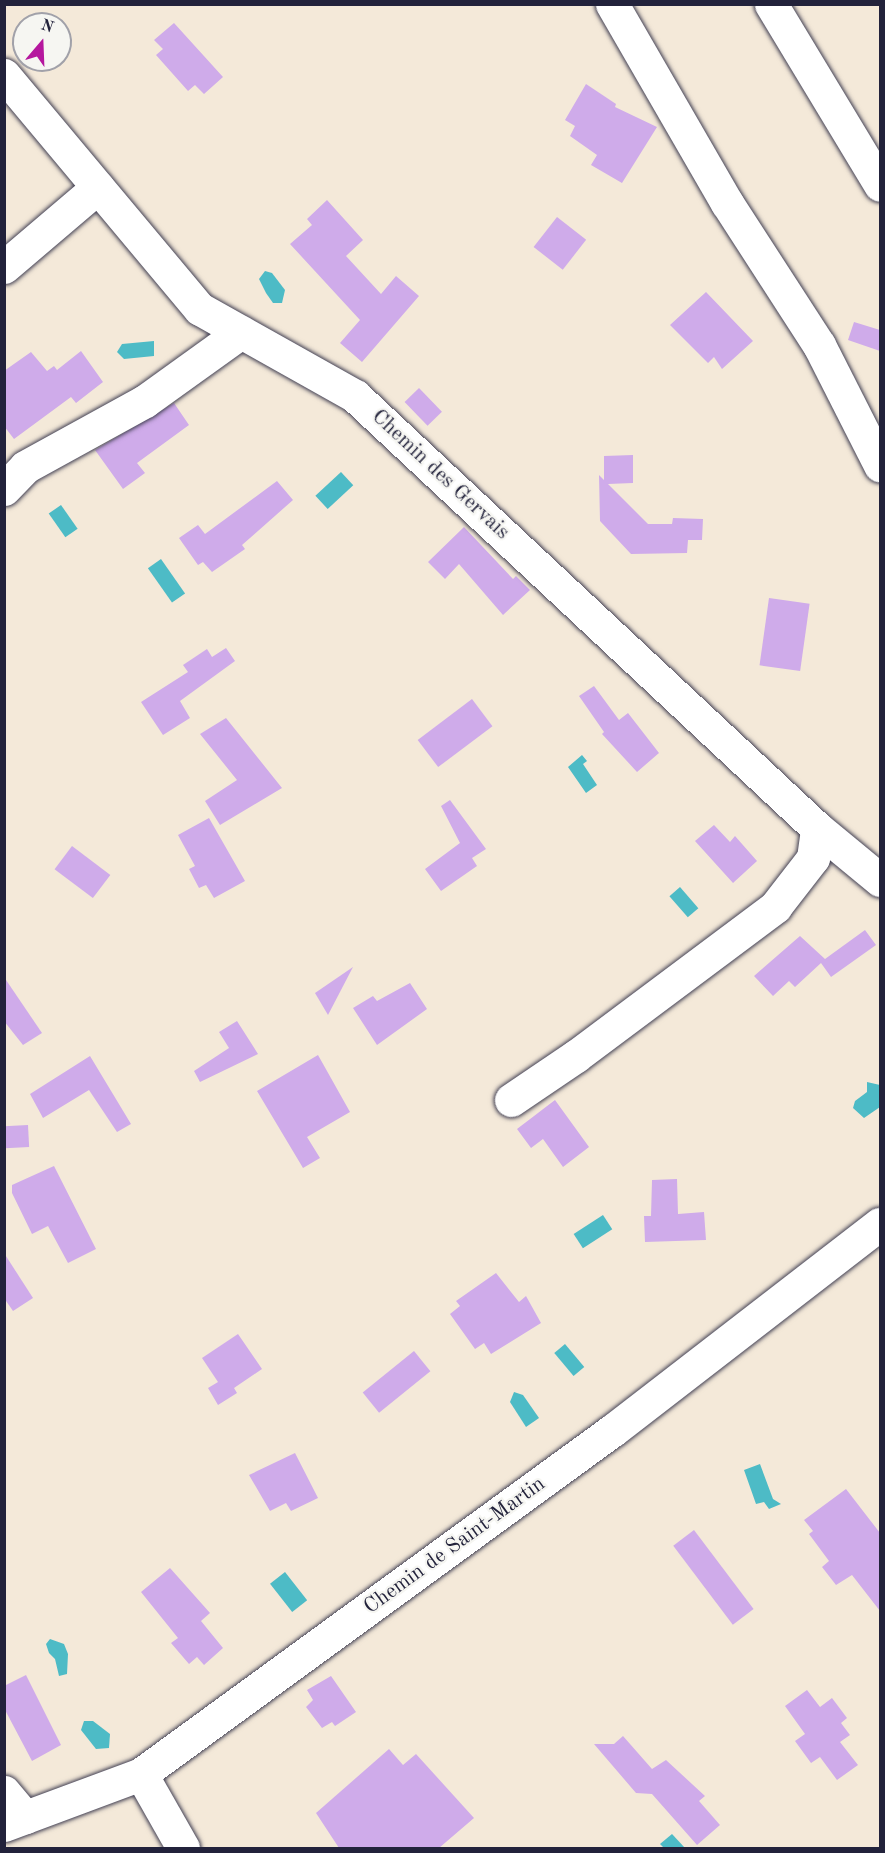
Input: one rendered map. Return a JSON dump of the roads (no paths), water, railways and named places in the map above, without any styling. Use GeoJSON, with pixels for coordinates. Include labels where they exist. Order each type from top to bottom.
{"type":"FeatureCollection","features":[{"type":"Feature","properties":{"kind":"street"},"geometry":{"type":"LineString","coordinates":[[612,4],[703,164],[819,345],[880,465]]}},
{"type":"Feature","properties":{"kind":"street"},"geometry":{"type":"LineString","coordinates":[[771,4],[880,185]]}},
{"type":"Feature","properties":{"kind":"street","name":"Chemin des Gervais"},"geometry":{"type":"LineString","coordinates":[[4,75],[200,309],[355,396],[817,828],[880,880]]}},
{"type":"Feature","properties":{"kind":"street"},"geometry":{"type":"LineString","coordinates":[[4,267],[98,187]]}},
{"type":"Feature","properties":{"kind":"street"},"geometry":{"type":"LineString","coordinates":[[4,489],[25,467],[145,401],[241,332]]}},
{"type":"Feature","properties":{"kind":"street"},"geometry":{"type":"LineString","coordinates":[[511,1100],[576,1056],[775,907],[813,858],[817,828]]}},
{"type":"Feature","properties":{"kind":"street","name":"Chemin de Saint-Martin"},"geometry":{"type":"LineString","coordinates":[[15,1821],[141,1774],[613,1430],[880,1224]]}},
{"type":"Feature","properties":{"kind":"street"},"geometry":{"type":"LineString","coordinates":[[141,1774],[183,1848]]}},
{"type":"Feature","properties":{"kind":"street"},"geometry":{"type":"LineString","coordinates":[[4,1792],[15,1821]]}},
{"type":"Feature","properties":{"kind":"water"},"geometry":{"type":"Polygon","coordinates":[[[265,271],[272,273],[285,290],[282,303],[273,303],[266,293],[259,279],[265,271]]]}},
{"type":"Feature","properties":{"kind":"water"},"geometry":{"type":"Polygon","coordinates":[[[154,341],[154,356],[124,359],[117,352],[122,344],[154,341]]]}},
{"type":"Feature","properties":{"kind":"water"},"geometry":{"type":"Polygon","coordinates":[[[341,472],[353,485],[328,509],[315,496],[341,472]]]}},
{"type":"Feature","properties":{"kind":"water"},"geometry":{"type":"Polygon","coordinates":[[[61,505],[78,529],[65,537],[49,514],[61,505]]]}},
{"type":"Feature","properties":{"kind":"water"},"geometry":{"type":"Polygon","coordinates":[[[161,559],[185,593],[172,603],[148,568],[161,559]]]}},
{"type":"Feature","properties":{"kind":"water"},"geometry":{"type":"Polygon","coordinates":[[[582,755],[587,761],[583,764],[597,785],[586,793],[568,767],[582,755]]]}},
{"type":"Feature","properties":{"kind":"water"},"geometry":{"type":"Polygon","coordinates":[[[680,887],[698,908],[688,917],[669,896],[680,887]]]}},
{"type":"Feature","properties":{"kind":"water"},"geometry":{"type":"Polygon","coordinates":[[[867,1082],[880,1085],[880,1107],[864,1118],[853,1108],[855,1101],[867,1092],[867,1082]]]}},
{"type":"Feature","properties":{"kind":"water"},"geometry":{"type":"Polygon","coordinates":[[[603,1215],[612,1229],[583,1248],[574,1234],[603,1215]]]}},
{"type":"Feature","properties":{"kind":"water"},"geometry":{"type":"Polygon","coordinates":[[[565,1344],[584,1367],[574,1376],[554,1353],[565,1344]]]}},
{"type":"Feature","properties":{"kind":"water"},"geometry":{"type":"Polygon","coordinates":[[[514,1392],[523,1395],[539,1418],[526,1427],[510,1402],[514,1392]]]}},
{"type":"Feature","properties":{"kind":"water"},"geometry":{"type":"Polygon","coordinates":[[[760,1464],[773,1499],[781,1504],[769,1509],[764,1502],[756,1504],[744,1470],[760,1464]]]}},
{"type":"Feature","properties":{"kind":"water"},"geometry":{"type":"Polygon","coordinates":[[[285,1572],[307,1600],[292,1612],[270,1584],[285,1572]]]}},
{"type":"Feature","properties":{"kind":"water"},"geometry":{"type":"Polygon","coordinates":[[[50,1639],[64,1644],[68,1654],[67,1674],[59,1676],[55,1659],[49,1653],[46,1644],[50,1639]]]}},
{"type":"Feature","properties":{"kind":"water"},"geometry":{"type":"Polygon","coordinates":[[[84,1721],[93,1721],[110,1734],[109,1748],[96,1749],[81,1730],[84,1721]]]}},
{"type":"Feature","properties":{"kind":"water"},"geometry":{"type":"Polygon","coordinates":[[[672,1834],[685,1848],[664,1848],[660,1844],[672,1834]]]}}]}
